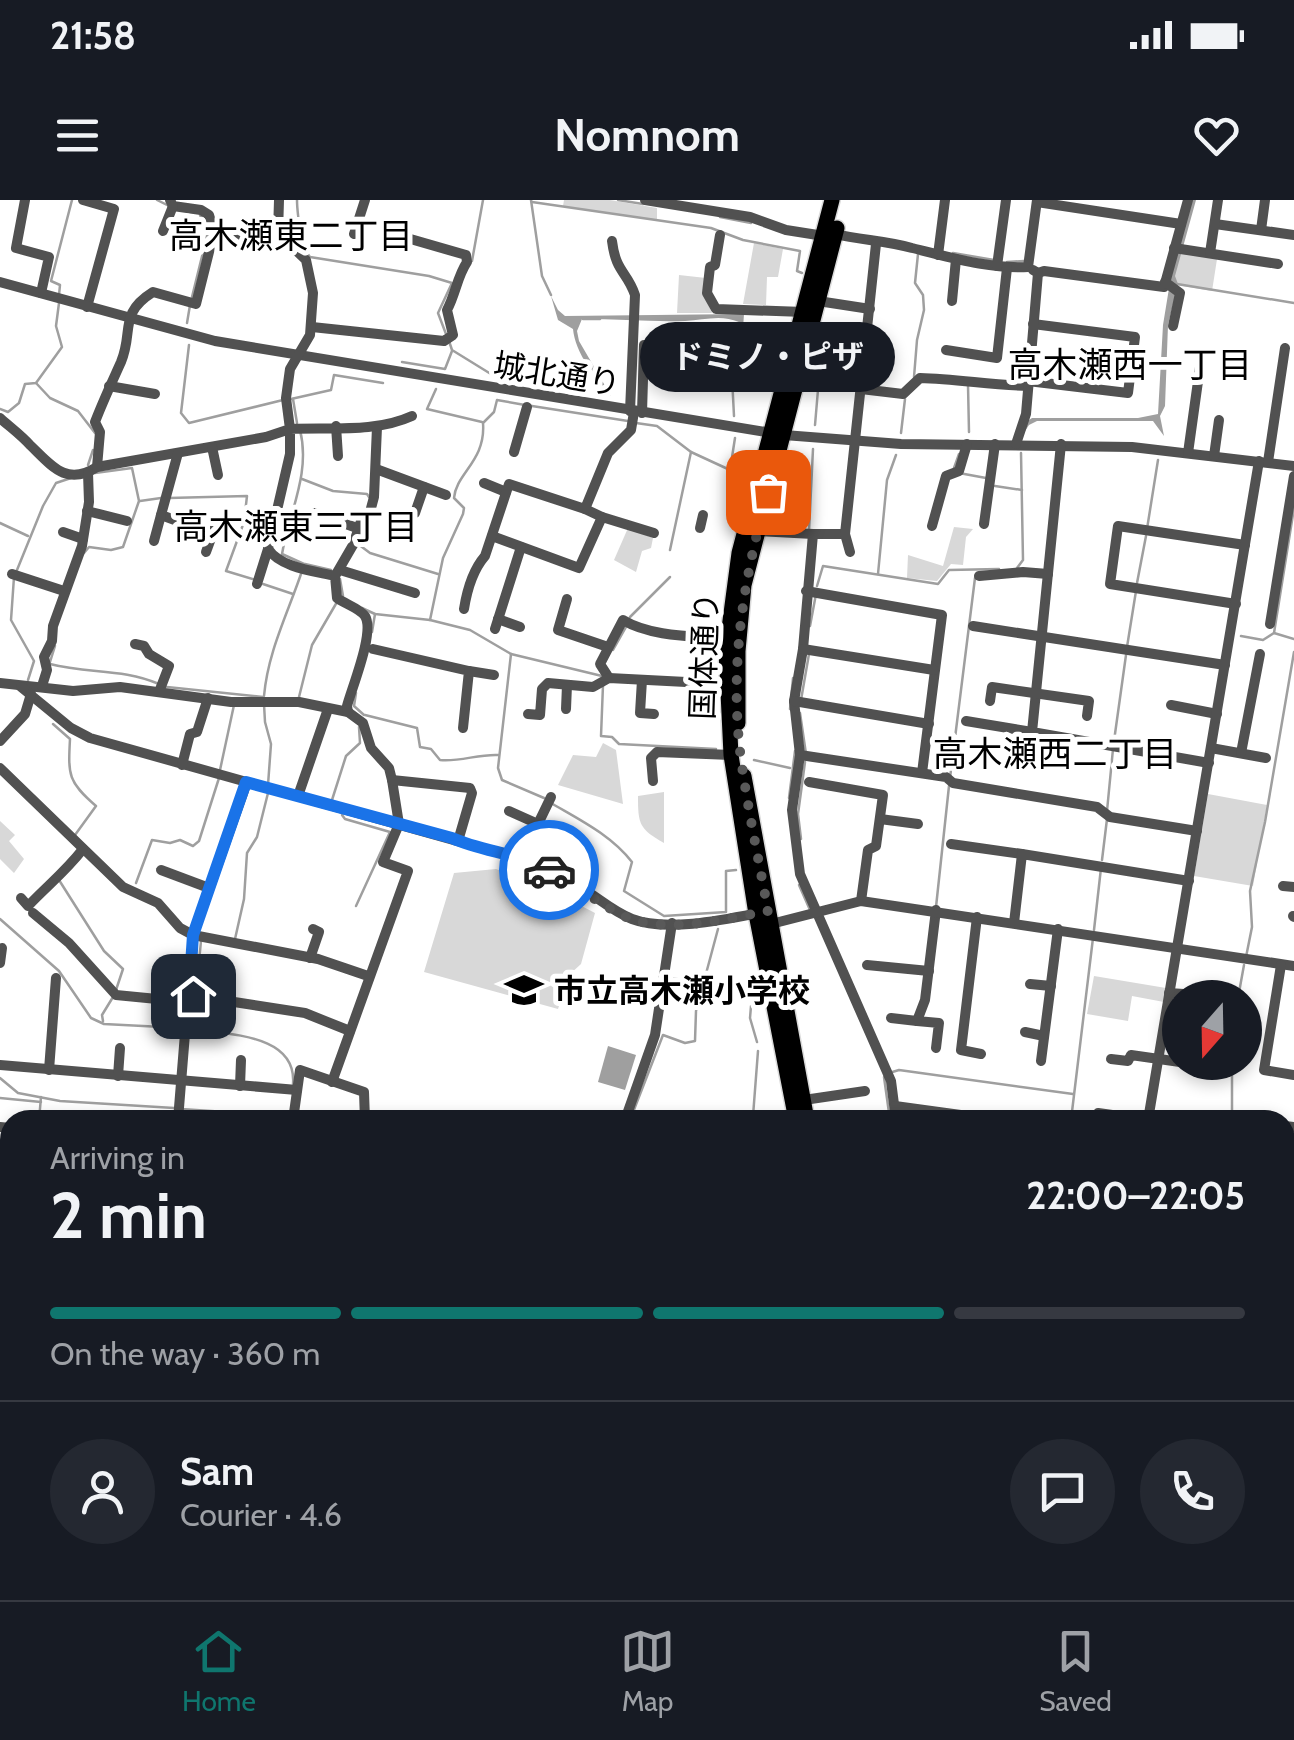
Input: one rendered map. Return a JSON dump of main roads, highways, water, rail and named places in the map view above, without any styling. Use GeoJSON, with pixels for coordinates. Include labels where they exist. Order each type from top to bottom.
{"type":"FeatureCollection","features":[{"type":"Feature","properties":{"kind":"highway","name":"国体通り"},"geometry":{"type":"LineString","coordinates":[[806,1110],[731,754],[725,684],[739,553],[818,301],[832,200]]}},
{"type":"Feature","properties":{"kind":"highway","name":"国体通り"},"geometry":{"type":"LineString","coordinates":[[794,1110],[741,760],[738,651],[742,602],[804,312],[842,200]]}},
{"type":"Feature","properties":{"kind":"waterway"},"geometry":{"type":"LineString","coordinates":[[59,295],[60,285],[51,281],[72,200]]}},
{"type":"Feature","properties":{"kind":"waterway"},"geometry":{"type":"LineString","coordinates":[[157,200],[169,206]]}},
{"type":"Feature","properties":{"kind":"waterway"},"geometry":{"type":"LineString","coordinates":[[297,200],[298,241],[310,257],[452,283],[438,313],[446,334]]}},
{"type":"Feature","properties":{"kind":"waterway"},"geometry":{"type":"LineString","coordinates":[[472,261],[483,200]]}},
{"type":"Feature","properties":{"kind":"waterway"},"geometry":{"type":"LineString","coordinates":[[531,200],[542,276],[551,295]]}},
{"type":"Feature","properties":{"kind":"waterway"},"geometry":{"type":"LineString","coordinates":[[618,200],[643,204]]}},
{"type":"Feature","properties":{"kind":"waterway"},"geometry":{"type":"LineString","coordinates":[[532,202],[711,228],[743,240],[800,251],[797,271],[802,273]]}},
{"type":"Feature","properties":{"kind":"waterway"},"geometry":{"type":"LineString","coordinates":[[192,297],[208,232],[200,215]]}},
{"type":"Feature","properties":{"kind":"waterway"},"geometry":{"type":"LineString","coordinates":[[720,217],[751,223]]}},
{"type":"Feature","properties":{"kind":"waterway"},"geometry":{"type":"LineString","coordinates":[[953,253],[994,260]]}},
{"type":"Feature","properties":{"kind":"waterway"},"geometry":{"type":"LineString","coordinates":[[914,377],[924,310],[923,295],[915,283],[918,254]]}},
{"type":"Feature","properties":{"kind":"waterway"},"geometry":{"type":"LineString","coordinates":[[1007,262],[1024,261]]}},
{"type":"Feature","properties":{"kind":"waterway"},"geometry":{"type":"LineString","coordinates":[[1177,284],[1294,303]]}},
{"type":"Feature","properties":{"kind":"waterway"},"geometry":{"type":"LineString","coordinates":[[0,409],[8,412],[19,403],[25,384],[36,383],[62,347],[56,326],[59,303]]}},
{"type":"Feature","properties":{"kind":"waterway"},"geometry":{"type":"LineString","coordinates":[[187,323],[190,305]]}},
{"type":"Feature","properties":{"kind":"waterway"},"geometry":{"type":"LineString","coordinates":[[583,319],[600,319]]}},
{"type":"Feature","properties":{"kind":"waterway"},"geometry":{"type":"LineString","coordinates":[[449,341],[452,350],[499,379]]}},
{"type":"Feature","properties":{"kind":"waterway"},"geometry":{"type":"LineString","coordinates":[[189,345],[181,413],[189,423],[283,400]]}},
{"type":"Feature","properties":{"kind":"waterway"},"geometry":{"type":"LineString","coordinates":[[815,425],[818,346]]}},
{"type":"Feature","properties":{"kind":"waterway"},"geometry":{"type":"LineString","coordinates":[[402,362],[445,369],[452,351]]}},
{"type":"Feature","properties":{"kind":"waterway"},"geometry":{"type":"LineString","coordinates":[[291,399],[331,390],[334,375],[383,383]]}},
{"type":"Feature","properties":{"kind":"waterway"},"geometry":{"type":"LineString","coordinates":[[732,377],[734,416]]}},
{"type":"Feature","properties":{"kind":"waterway"},"geometry":{"type":"LineString","coordinates":[[36,383],[50,398],[78,411],[95,433]]}},
{"type":"Feature","properties":{"kind":"waterway"},"geometry":{"type":"LineString","coordinates":[[968,385],[969,432]]}},
{"type":"Feature","properties":{"kind":"waterway"},"geometry":{"type":"LineString","coordinates":[[436,389],[427,409],[482,422]]}},
{"type":"Feature","properties":{"kind":"waterway"},"geometry":{"type":"LineString","coordinates":[[293,399],[297,423]]}},
{"type":"Feature","properties":{"kind":"waterway"},"geometry":{"type":"LineString","coordinates":[[901,433],[905,399]]}},
{"type":"Feature","properties":{"kind":"waterway"},"geometry":{"type":"LineString","coordinates":[[430,620],[443,558],[463,514],[464,508],[454,498],[456,489],[476,457],[483,423],[494,412],[497,400],[525,405]]}},
{"type":"Feature","properties":{"kind":"waterway"},"geometry":{"type":"LineString","coordinates":[[532,406],[628,421]]}},
{"type":"Feature","properties":{"kind":"waterway"},"geometry":{"type":"LineString","coordinates":[[636,423],[657,426],[691,452]]}},
{"type":"Feature","properties":{"kind":"waterway"},"geometry":{"type":"LineString","coordinates":[[300,430],[301,477],[282,554],[304,564]]}},
{"type":"Feature","properties":{"kind":"waterway"},"geometry":{"type":"LineString","coordinates":[[670,550],[691,452],[730,470],[735,438]]}},
{"type":"Feature","properties":{"kind":"waterway"},"geometry":{"type":"LineString","coordinates":[[809,531],[813,449]]}},
{"type":"Feature","properties":{"kind":"waterway"},"geometry":{"type":"LineString","coordinates":[[88,465],[93,450]]}},
{"type":"Feature","properties":{"kind":"waterway"},"geometry":{"type":"LineString","coordinates":[[1017,568],[1023,560],[1021,453]]}},
{"type":"Feature","properties":{"kind":"waterway"},"geometry":{"type":"LineString","coordinates":[[954,468],[959,454]]}},
{"type":"Feature","properties":{"kind":"waterway"},"geometry":{"type":"LineString","coordinates":[[878,574],[887,480],[896,455]]}},
{"type":"Feature","properties":{"kind":"waterway"},"geometry":{"type":"LineString","coordinates":[[1147,529],[1158,460]]}},
{"type":"Feature","properties":{"kind":"waterway"},"geometry":{"type":"LineString","coordinates":[[84,553],[89,547],[123,547],[139,501],[132,468],[95,473]]}},
{"type":"Feature","properties":{"kind":"waterway"},"geometry":{"type":"LineString","coordinates":[[959,473],[986,478]]}},
{"type":"Feature","properties":{"kind":"waterway"},"geometry":{"type":"LineString","coordinates":[[17,570],[56,483],[71,478]]}},
{"type":"Feature","properties":{"kind":"waterway"},"geometry":{"type":"LineString","coordinates":[[302,479],[333,491],[369,497]]}},
{"type":"Feature","properties":{"kind":"waterway"},"geometry":{"type":"LineString","coordinates":[[995,486],[1022,490]]}},
{"type":"Feature","properties":{"kind":"waterway"},"geometry":{"type":"LineString","coordinates":[[169,498],[247,496],[244,522],[226,571],[256,580]]}},
{"type":"Feature","properties":{"kind":"waterway"},"geometry":{"type":"LineString","coordinates":[[140,501],[161,498]]}},
{"type":"Feature","properties":{"kind":"waterway"},"geometry":{"type":"LineString","coordinates":[[1274,633],[1294,508]]}},
{"type":"Feature","properties":{"kind":"waterway"},"geometry":{"type":"LineString","coordinates":[[0,523],[28,536]]}},
{"type":"Feature","properties":{"kind":"waterway"},"geometry":{"type":"LineString","coordinates":[[1137,583],[1146,536]]}},
{"type":"Feature","properties":{"kind":"waterway"},"geometry":{"type":"LineString","coordinates":[[358,544],[370,553],[438,574]]}},
{"type":"Feature","properties":{"kind":"waterway"},"geometry":{"type":"LineString","coordinates":[[305,564],[331,570]]}},
{"type":"Feature","properties":{"kind":"waterway"},"geometry":{"type":"LineString","coordinates":[[817,586],[823,566],[938,584],[949,570],[999,569]]}},
{"type":"Feature","properties":{"kind":"waterway"},"geometry":{"type":"LineString","coordinates":[[264,696],[274,648],[302,571]]}},
{"type":"Feature","properties":{"kind":"waterway"},"geometry":{"type":"LineString","coordinates":[[14,577],[11,620],[34,661],[28,680]]}},
{"type":"Feature","properties":{"kind":"waterway"},"geometry":{"type":"LineString","coordinates":[[630,617],[670,577]]}},
{"type":"Feature","properties":{"kind":"waterway"},"geometry":{"type":"LineString","coordinates":[[950,778],[975,578]]}},
{"type":"Feature","properties":{"kind":"waterway"},"geometry":{"type":"LineString","coordinates":[[340,579],[343,596]]}},
{"type":"Feature","properties":{"kind":"waterway"},"geometry":{"type":"LineString","coordinates":[[263,584],[293,594]]}},
{"type":"Feature","properties":{"kind":"waterway"},"geometry":{"type":"LineString","coordinates":[[1127,647],[1136,591]]}},
{"type":"Feature","properties":{"kind":"waterway"},"geometry":{"type":"LineString","coordinates":[[810,626],[816,594]]}},
{"type":"Feature","properties":{"kind":"waterway"},"geometry":{"type":"LineString","coordinates":[[299,697],[312,645],[337,602]]}},
{"type":"Feature","properties":{"kind":"waterway"},"geometry":{"type":"LineString","coordinates":[[362,608],[375,614],[430,620],[470,630],[511,654],[602,676]]}},
{"type":"Feature","properties":{"kind":"waterway"},"geometry":{"type":"LineString","coordinates":[[372,632],[375,614]]}},
{"type":"Feature","properties":{"kind":"waterway"},"geometry":{"type":"LineString","coordinates":[[613,650],[626,627]]}},
{"type":"Feature","properties":{"kind":"waterway"},"geometry":{"type":"LineString","coordinates":[[1241,636],[1263,640],[1274,633],[1294,639]]}},
{"type":"Feature","properties":{"kind":"waterway"},"geometry":{"type":"LineString","coordinates":[[50,662],[55,646]]}},
{"type":"Feature","properties":{"kind":"waterway"},"geometry":{"type":"LineString","coordinates":[[1246,957],[1252,927],[1250,891],[1294,652]]}},
{"type":"Feature","properties":{"kind":"waterway"},"geometry":{"type":"LineString","coordinates":[[511,654],[498,768],[502,780],[544,798]]}},
{"type":"Feature","properties":{"kind":"waterway"},"geometry":{"type":"LineString","coordinates":[[801,700],[809,654]]}},
{"type":"Feature","properties":{"kind":"waterway"},"geometry":{"type":"LineString","coordinates":[[1114,741],[1126,655]]}},
{"type":"Feature","properties":{"kind":"waterway"},"geometry":{"type":"LineString","coordinates":[[50,664],[159,684]]}},
{"type":"Feature","properties":{"kind":"waterway"},"geometry":{"type":"LineString","coordinates":[[790,709],[793,678]]}},
{"type":"Feature","properties":{"kind":"waterway"},"geometry":{"type":"LineString","coordinates":[[603,685],[601,736],[612,737],[619,744],[716,749]]}},
{"type":"Feature","properties":{"kind":"waterway"},"geometry":{"type":"LineString","coordinates":[[167,687],[263,697]]}},
{"type":"Feature","properties":{"kind":"waterway"},"geometry":{"type":"LineString","coordinates":[[356,693],[354,706],[364,715]]}},
{"type":"Feature","properties":{"kind":"waterway"},"geometry":{"type":"LineString","coordinates":[[264,704],[271,744],[268,785]]}},
{"type":"Feature","properties":{"kind":"waterway"},"geometry":{"type":"LineString","coordinates":[[220,770],[234,705]]}},
{"type":"Feature","properties":{"kind":"waterway"},"geometry":{"type":"LineString","coordinates":[[800,713],[806,754]]}},
{"type":"Feature","properties":{"kind":"waterway"},"geometry":{"type":"LineString","coordinates":[[365,715],[417,728],[420,747],[431,749],[440,760],[498,755]]}},
{"type":"Feature","properties":{"kind":"waterway"},"geometry":{"type":"LineString","coordinates":[[53,724],[70,739],[70,770],[75,784],[96,806],[75,835]]}},
{"type":"Feature","properties":{"kind":"waterway"},"geometry":{"type":"LineString","coordinates":[[332,800],[346,756],[360,743],[359,727]]}},
{"type":"Feature","properties":{"kind":"waterway"},"geometry":{"type":"LineString","coordinates":[[1107,811],[1113,749]]}},
{"type":"Feature","properties":{"kind":"waterway"},"geometry":{"type":"LineString","coordinates":[[789,798],[795,751]]}},
{"type":"Feature","properties":{"kind":"waterway"},"geometry":{"type":"LineString","coordinates":[[754,760],[790,768]]}},
{"type":"Feature","properties":{"kind":"waterway"},"geometry":{"type":"LineString","coordinates":[[801,839],[798,814],[805,762]]}},
{"type":"Feature","properties":{"kind":"waterway"},"geometry":{"type":"LineString","coordinates":[[136,883],[152,840],[180,840],[193,846],[199,841],[219,778]]}},
{"type":"Feature","properties":{"kind":"waterway"},"geometry":{"type":"LineString","coordinates":[[936,907],[949,786]]}},
{"type":"Feature","properties":{"kind":"waterway"},"geometry":{"type":"LineString","coordinates":[[235,939],[244,899],[247,853],[257,837],[268,793]]}},
{"type":"Feature","properties":{"kind":"waterway"},"geometry":{"type":"LineString","coordinates":[[551,803],[624,852],[632,862],[624,891],[664,916],[726,912],[726,871],[736,870]]}},
{"type":"Feature","properties":{"kind":"waterway"},"geometry":{"type":"LineString","coordinates":[[342,815],[390,832],[356,906]]}},
{"type":"Feature","properties":{"kind":"waterway"},"geometry":{"type":"LineString","coordinates":[[1102,860],[1107,819]]}},
{"type":"Feature","properties":{"kind":"waterway"},"geometry":{"type":"LineString","coordinates":[[1094,930],[1101,868]]}},
{"type":"Feature","properties":{"kind":"waterway"},"geometry":{"type":"LineString","coordinates":[[59,880],[104,951],[123,969],[116,990]]}},
{"type":"Feature","properties":{"kind":"waterway"},"geometry":{"type":"LineString","coordinates":[[799,885],[810,910]]}},
{"type":"Feature","properties":{"kind":"waterway"},"geometry":{"type":"LineString","coordinates":[[0,919],[59,971],[91,1018],[104,1024],[182,1028]]}},
{"type":"Feature","properties":{"kind":"waterway"},"geometry":{"type":"LineString","coordinates":[[634,1110],[663,1035],[685,1043],[695,1041],[696,1011],[718,929]]}},
{"type":"Feature","properties":{"kind":"waterway"},"geometry":{"type":"LineString","coordinates":[[1072,1110],[1093,938]]}},
{"type":"Feature","properties":{"kind":"waterway"},"geometry":{"type":"LineString","coordinates":[[196,993],[201,941]]}},
{"type":"Feature","properties":{"kind":"waterway"},"geometry":{"type":"LineString","coordinates":[[1241,980],[1244,965]]}},
{"type":"Feature","properties":{"kind":"waterway"},"geometry":{"type":"LineString","coordinates":[[704,993],[737,999]]}},
{"type":"Feature","properties":{"kind":"waterway"},"geometry":{"type":"LineString","coordinates":[[103,1021],[102,1015],[113,997]]}},
{"type":"Feature","properties":{"kind":"waterway"},"geometry":{"type":"LineString","coordinates":[[192,1029],[195,1001]]}},
{"type":"Feature","properties":{"kind":"waterway"},"geometry":{"type":"LineString","coordinates":[[751,1006],[757,1042]]}},
{"type":"Feature","properties":{"kind":"waterway"},"geometry":{"type":"LineString","coordinates":[[194,1029],[242,1036],[273,1046],[291,1068],[293,1084]]}},
{"type":"Feature","properties":{"kind":"waterway"},"geometry":{"type":"LineString","coordinates":[[753,1110],[758,1051]]}},
{"type":"Feature","properties":{"kind":"waterway"},"geometry":{"type":"LineString","coordinates":[[889,1073],[899,1070],[1073,1094]]}},
{"type":"Feature","properties":{"kind":"waterway"},"geometry":{"type":"LineString","coordinates":[[884,1077],[889,1110]]}},
{"type":"Feature","properties":{"kind":"waterway"},"geometry":{"type":"LineString","coordinates":[[0,1078],[18,1093],[60,1101],[174,1108]]}},
{"type":"Feature","properties":{"kind":"waterway"},"geometry":{"type":"LineString","coordinates":[[1232,1080],[1232,1110]]}},
{"type":"Feature","properties":{"kind":"waterway"},"geometry":{"type":"LineString","coordinates":[[40,1110],[41,1097]]}},
{"type":"Feature","properties":{"kind":"waterway"},"geometry":{"type":"LineString","coordinates":[[0,1098],[41,1102]]}},
{"type":"Feature","properties":{"kind":"waterway"},"geometry":{"type":"LineString","coordinates":[[181,1109],[196,1110]]}},
{"type":"Feature","properties":{"kind":"place","name":"ドミノ・ピザ"},"geometry":{"type":"Point","coordinates":[768,492]}},
{"type":"Feature","properties":{"kind":"place","name":"市立高木瀬小学校"},"geometry":{"type":"Point","coordinates":[524,990]}},
{"type":"Feature","properties":{"kind":"district","name":"高木瀬東二丁目"},"geometry":{"type":"Point","coordinates":[291,235]}},
{"type":"Feature","properties":{"kind":"district","name":"高木瀬西一丁目"},"geometry":{"type":"Point","coordinates":[1130,364]}},
{"type":"Feature","properties":{"kind":"district","name":"高木瀬東三丁目"},"geometry":{"type":"Point","coordinates":[296,526]}},
{"type":"Feature","properties":{"kind":"district","name":"高木瀬西二丁目"},"geometry":{"type":"Point","coordinates":[1055,753]}}]}
